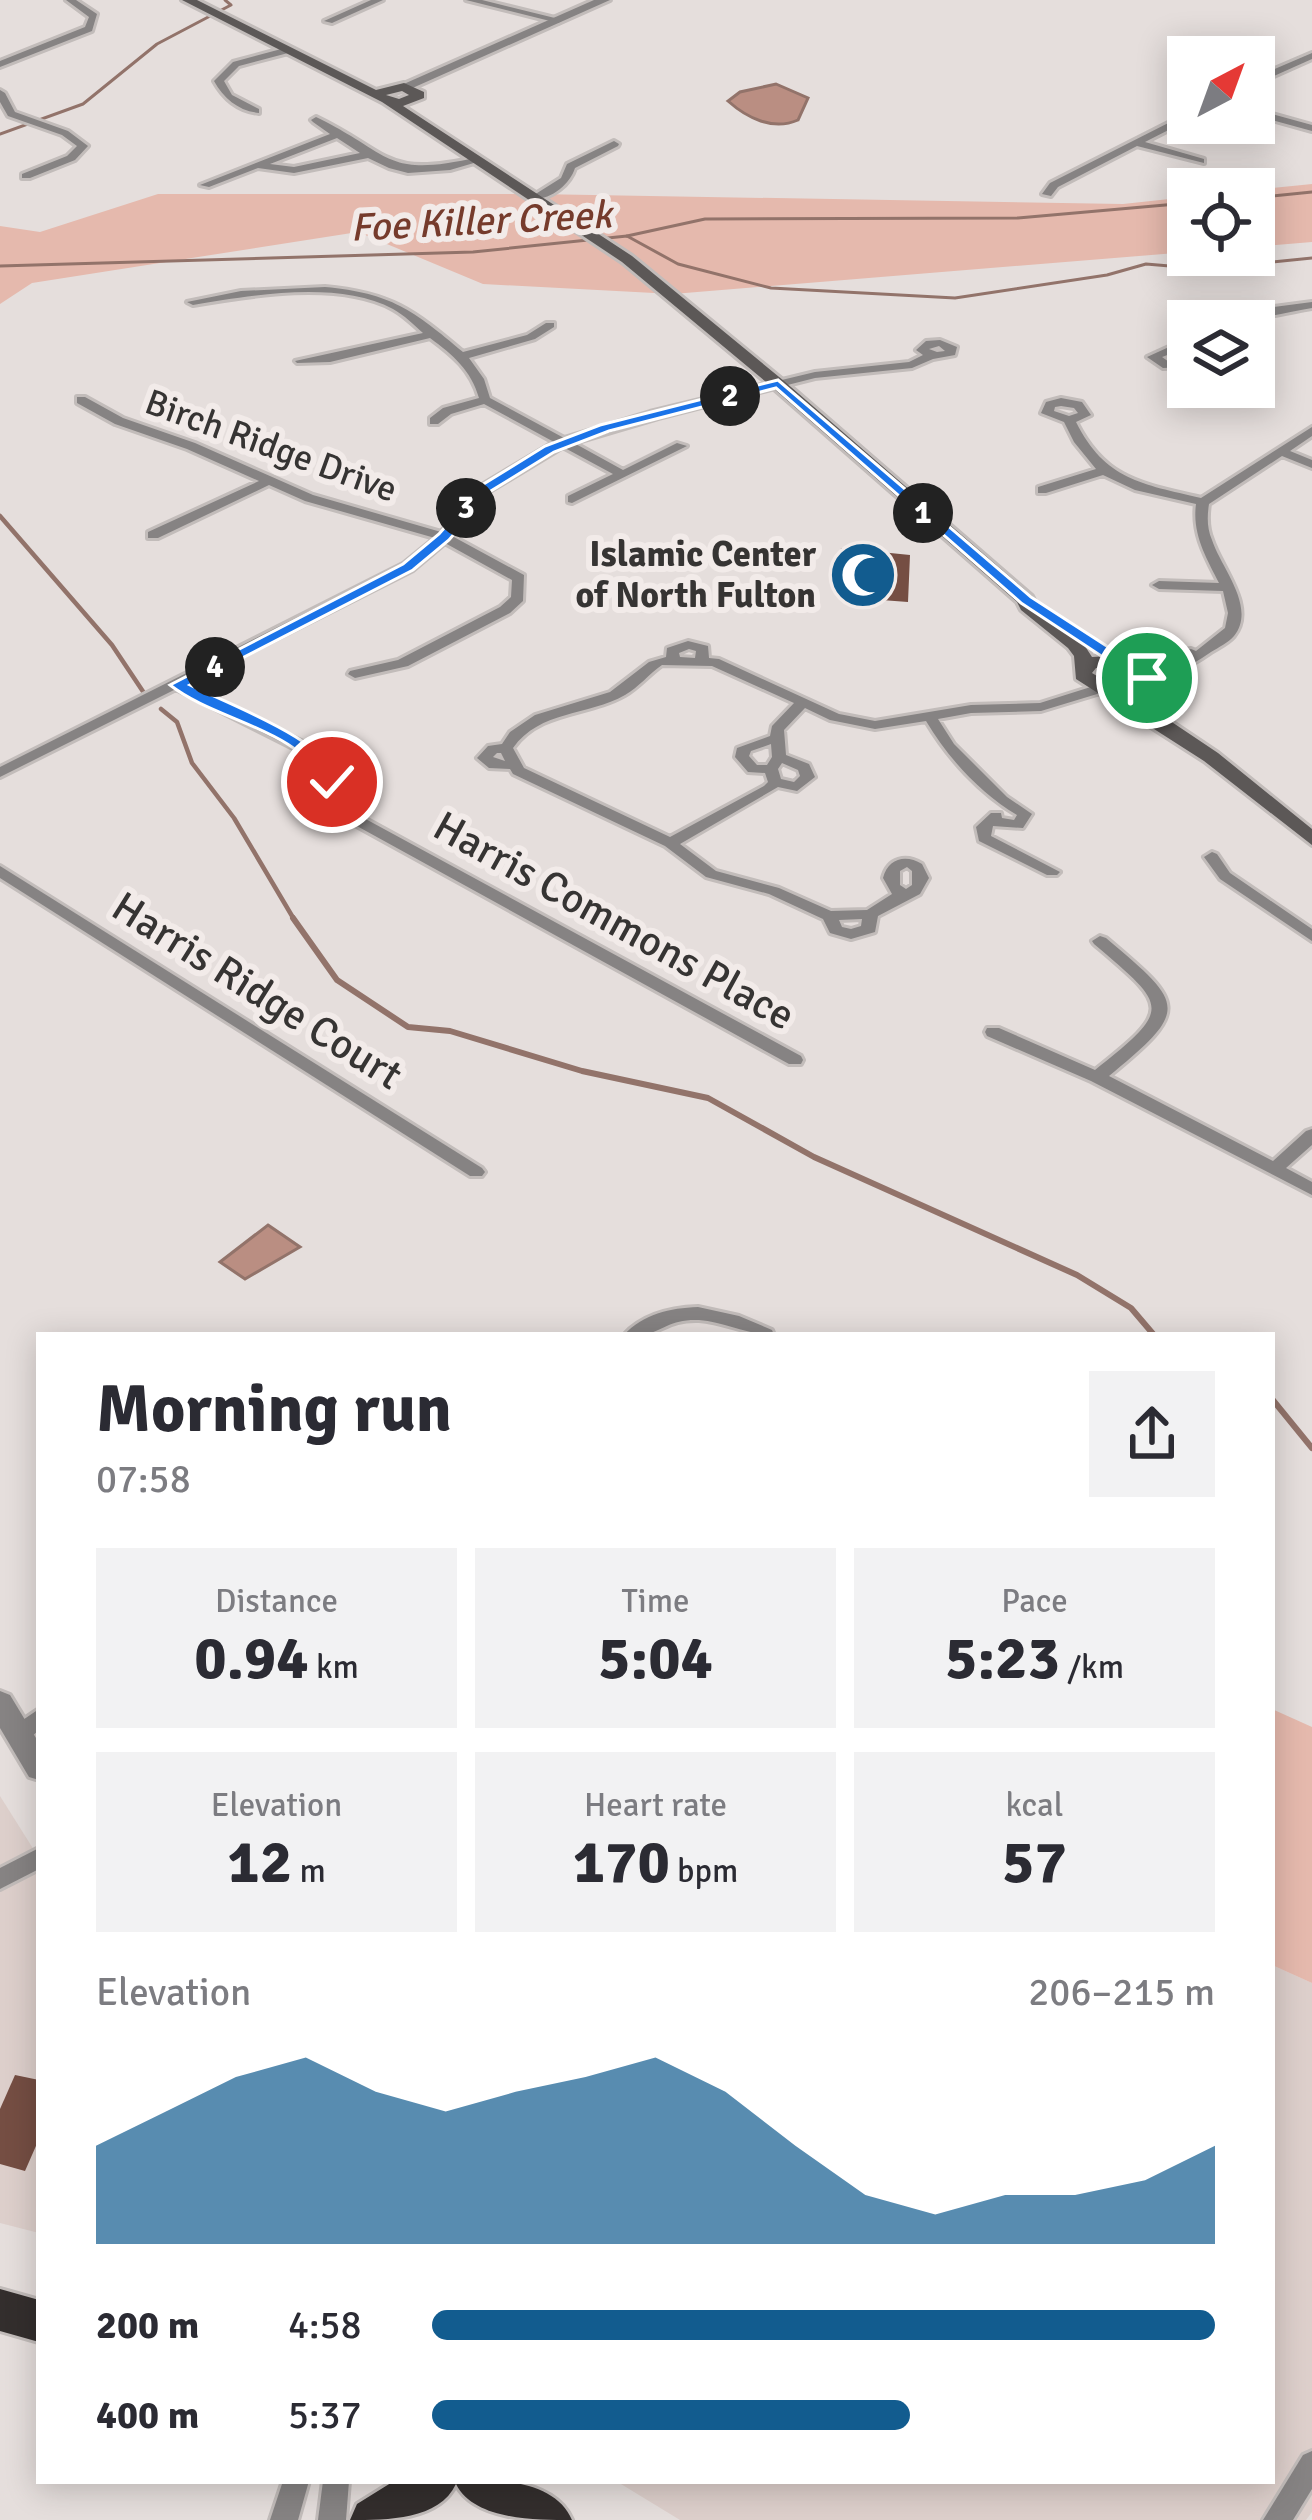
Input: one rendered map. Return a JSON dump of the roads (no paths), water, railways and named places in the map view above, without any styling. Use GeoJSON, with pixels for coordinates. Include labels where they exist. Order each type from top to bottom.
{"type":"FeatureCollection","features":[{"type":"Feature","properties":{"kind":"highway"},"geometry":{"type":"LineString","coordinates":[[0,2310],[36,2320]]}},
{"type":"Feature","properties":{"kind":"highway"},"geometry":{"type":"LineString","coordinates":[[373,2520],[430,2484]]}},
{"type":"Feature","properties":{"kind":"highway"},"geometry":{"type":"LineString","coordinates":[[483,2484],[549,2520]]}},
{"type":"Feature","properties":{"kind":"main road"},"geometry":{"type":"LineString","coordinates":[[188,0],[382,99],[610,246],[778,384],[1026,600],[1126,672],[1147,701],[1198,739],[1211,757]]}},
{"type":"Feature","properties":{"kind":"main road"},"geometry":{"type":"LineString","coordinates":[[332,74],[408,93]]}},
{"type":"Feature","properties":{"kind":"main road"},"geometry":{"type":"LineString","coordinates":[[382,99],[408,93]]}},
{"type":"Feature","properties":{"kind":"main road"},"geometry":{"type":"LineString","coordinates":[[408,93],[425,126]]}},
{"type":"Feature","properties":{"kind":"main road"},"geometry":{"type":"LineString","coordinates":[[1026,600],[1027,606],[1081,650],[1090,683],[1211,757],[1312,839]]}},
{"type":"Feature","properties":{"kind":"main road"},"geometry":{"type":"LineString","coordinates":[[1083,671],[1097,662],[1126,672]]}},
{"type":"Feature","properties":{"kind":"main road"},"geometry":{"type":"LineString","coordinates":[[1105,688],[1126,672]]}},
{"type":"Feature","properties":{"kind":"street"},"geometry":{"type":"LineString","coordinates":[[329,21],[379,0]]}},
{"type":"Feature","properties":{"kind":"street"},"geometry":{"type":"LineString","coordinates":[[470,0],[558,20]]}},
{"type":"Feature","properties":{"kind":"street"},"geometry":{"type":"LineString","coordinates":[[408,93],[431,89],[441,72],[459,60],[604,0]]}},
{"type":"Feature","properties":{"kind":"street"},"geometry":{"type":"LineString","coordinates":[[0,64],[89,29],[94,16],[78,1]]}},
{"type":"Feature","properties":{"kind":"street"},"geometry":{"type":"LineString","coordinates":[[256,111],[228,97],[219,81],[236,64],[285,51]]}},
{"type":"Feature","properties":{"kind":"street"},"geometry":{"type":"LineString","coordinates":[[1275,73],[1312,56]]}},
{"type":"Feature","properties":{"kind":"street"},"geometry":{"type":"LineString","coordinates":[[0,93],[11,114],[65,133],[82,146],[71,158],[26,176]]}},
{"type":"Feature","properties":{"kind":"street"},"geometry":{"type":"LineString","coordinates":[[1275,118],[1312,128]]}},
{"type":"Feature","properties":{"kind":"street"},"geometry":{"type":"LineString","coordinates":[[316,120],[404,172],[420,174],[479,160]]}},
{"type":"Feature","properties":{"kind":"street"},"geometry":{"type":"LineString","coordinates":[[1047,194],[1054,185],[1167,127]]}},
{"type":"Feature","properties":{"kind":"street"},"geometry":{"type":"LineString","coordinates":[[205,185],[338,134]]}},
{"type":"Feature","properties":{"kind":"street"},"geometry":{"type":"LineString","coordinates":[[1137,143],[1200,161]]}},
{"type":"Feature","properties":{"kind":"street"},"geometry":{"type":"LineString","coordinates":[[538,197],[566,180],[576,163],[614,144]]}},
{"type":"Feature","properties":{"kind":"street"},"geometry":{"type":"LineString","coordinates":[[257,165],[294,170],[370,154]]}},
{"type":"Feature","properties":{"kind":"street"},"geometry":{"type":"LineString","coordinates":[[193,302],[268,293],[366,295],[398,308],[463,356],[485,400],[620,473]]}},
{"type":"Feature","properties":{"kind":"street"},"geometry":{"type":"LineString","coordinates":[[1275,310],[1312,304]]}},
{"type":"Feature","properties":{"kind":"street"},"geometry":{"type":"LineString","coordinates":[[463,356],[532,337],[550,326]]}},
{"type":"Feature","properties":{"kind":"street"},"geometry":{"type":"LineString","coordinates":[[301,361],[330,359],[432,334]]}},
{"type":"Feature","properties":{"kind":"street"},"geometry":{"type":"LineString","coordinates":[[0,773],[363,594],[408,567],[444,537],[487,488],[561,443],[778,384],[897,368],[931,355]]}},
{"type":"Feature","properties":{"kind":"street","name":"Birch Ridge Drive"},"geometry":{"type":"LineString","coordinates":[[81,400],[118,422],[191,446],[350,513],[444,537],[514,573],[520,584],[518,598],[505,610],[403,663],[355,674]]}},
{"type":"Feature","properties":{"kind":"street"},"geometry":{"type":"LineString","coordinates":[[434,421],[447,411],[485,400]]}},
{"type":"Feature","properties":{"kind":"street"},"geometry":{"type":"LineString","coordinates":[[1069,420],[1082,452],[1102,471],[1136,486],[1203,502]]}},
{"type":"Feature","properties":{"kind":"street"},"geometry":{"type":"LineString","coordinates":[[1126,672],[1191,663],[1232,627],[1226,586],[1198,530],[1203,502],[1312,430]]}},
{"type":"Feature","properties":{"kind":"street"},"geometry":{"type":"LineString","coordinates":[[572,500],[681,446]]}},
{"type":"Feature","properties":{"kind":"street"},"geometry":{"type":"LineString","coordinates":[[1280,451],[1312,464]]}},
{"type":"Feature","properties":{"kind":"street"},"geometry":{"type":"LineString","coordinates":[[1042,490],[1102,471]]}},
{"type":"Feature","properties":{"kind":"street"},"geometry":{"type":"LineString","coordinates":[[153,536],[268,481]]}},
{"type":"Feature","properties":{"kind":"street"},"geometry":{"type":"LineString","coordinates":[[1159,585],[1226,586]]}},
{"type":"Feature","properties":{"kind":"street"},"geometry":{"type":"LineString","coordinates":[[905,893],[870,914],[869,929],[858,933],[836,930],[829,916],[774,891],[711,874],[670,843],[508,756],[514,735],[533,723],[621,693],[650,665],[673,660],[702,659],[835,717],[874,725],[971,710],[1052,705],[1105,688]]}},
{"type":"Feature","properties":{"kind":"street"},"geometry":{"type":"LineString","coordinates":[[1020,709],[1083,671]]}},
{"type":"Feature","properties":{"kind":"street","name":"Harris Commons Place"},"geometry":{"type":"LineString","coordinates":[[178,685],[306,748],[326,766],[332,806],[345,814],[795,1060]]}},
{"type":"Feature","properties":{"kind":"street"},"geometry":{"type":"LineString","coordinates":[[670,843],[760,797],[775,769],[774,739],[782,721],[802,703]]}},
{"type":"Feature","properties":{"kind":"street"},"geometry":{"type":"LineString","coordinates":[[931,718],[947,746],[1009,806],[983,827],[984,838],[1052,872]]}},
{"type":"Feature","properties":{"kind":"street"},"geometry":{"type":"LineString","coordinates":[[774,739],[744,748],[742,757],[753,769],[775,769]]}},
{"type":"Feature","properties":{"kind":"street"},"geometry":{"type":"LineString","coordinates":[[1212,856],[1225,876],[1312,936]]}},
{"type":"Feature","properties":{"kind":"street","name":"Harris Ridge Court"},"geometry":{"type":"LineString","coordinates":[[0,871],[476,1172]]}},
{"type":"Feature","properties":{"kind":"street"},"geometry":{"type":"LineString","coordinates":[[1097,1077],[1156,1029],[1165,1014],[1163,999],[1152,984],[1100,941]]}},
{"type":"Feature","properties":{"kind":"street"},"geometry":{"type":"LineString","coordinates":[[993,1032],[1097,1077],[1312,1189]]}},
{"type":"Feature","properties":{"kind":"street"},"geometry":{"type":"LineString","coordinates":[[1274,1170],[1312,1135]]}},
{"type":"Feature","properties":{"kind":"street"},"geometry":{"type":"LineString","coordinates":[[637,1332],[659,1317],[689,1312],[743,1322],[759,1332]]}},
{"type":"Feature","properties":{"kind":"street"},"geometry":{"type":"LineString","coordinates":[[0,1703],[29,1726],[36,1755]]}},
{"type":"Feature","properties":{"kind":"street"},"geometry":{"type":"LineString","coordinates":[[0,1879],[36,1860]]}},
{"type":"Feature","properties":{"kind":"street"},"geometry":{"type":"LineString","coordinates":[[1276,2520],[1312,2464]]}},
{"type":"Feature","properties":{"kind":"street"},"geometry":{"type":"LineString","coordinates":[[284,2520],[295,2484]]}},
{"type":"Feature","properties":{"kind":"street"},"geometry":{"type":"LineString","coordinates":[[332,2520],[336,2484]]}},
{"type":"Feature","properties":{"kind":"waterway"},"geometry":{"type":"LineString","coordinates":[[0,134],[83,104],[157,44],[231,5],[225,0]]}},
{"type":"Feature","properties":{"kind":"waterway"},"geometry":{"type":"LineString","coordinates":[[1275,196],[1312,192]]}},
{"type":"Feature","properties":{"kind":"waterway"},"geometry":{"type":"LineString","coordinates":[[627,236],[705,219],[1018,218],[1167,205]]}},
{"type":"Feature","properties":{"kind":"waterway","name":"Foe Killer Creek"},"geometry":{"type":"LineString","coordinates":[[0,266],[473,252],[627,236]]}},
{"type":"Feature","properties":{"kind":"waterway","name":"Foe Killer Creek"},"geometry":{"type":"LineString","coordinates":[[627,236],[678,264],[771,288],[955,298],[1107,275],[1146,264],[1205,269],[1312,258]]}},
{"type":"Feature","properties":{"kind":"waterway"},"geometry":{"type":"LineString","coordinates":[[0,516],[112,645],[144,693]]}},
{"type":"Feature","properties":{"kind":"waterway"},"geometry":{"type":"LineString","coordinates":[[161,709],[177,722],[192,763],[234,818],[294,920]]}},
{"type":"Feature","properties":{"kind":"waterway"},"geometry":{"type":"LineString","coordinates":[[294,920],[337,980],[408,1027],[450,1031],[582,1071],[708,1098],[814,1157],[1077,1275],[1131,1308],[1151,1332]]}},
{"type":"Feature","properties":{"kind":"waterway"},"geometry":{"type":"LineString","coordinates":[[1275,1403],[1312,1448]]}},
{"type":"Feature","properties":{"kind":"place","name":"Islamic Center of North Fulton"},"geometry":{"type":"Point","coordinates":[863,575]}}]}
